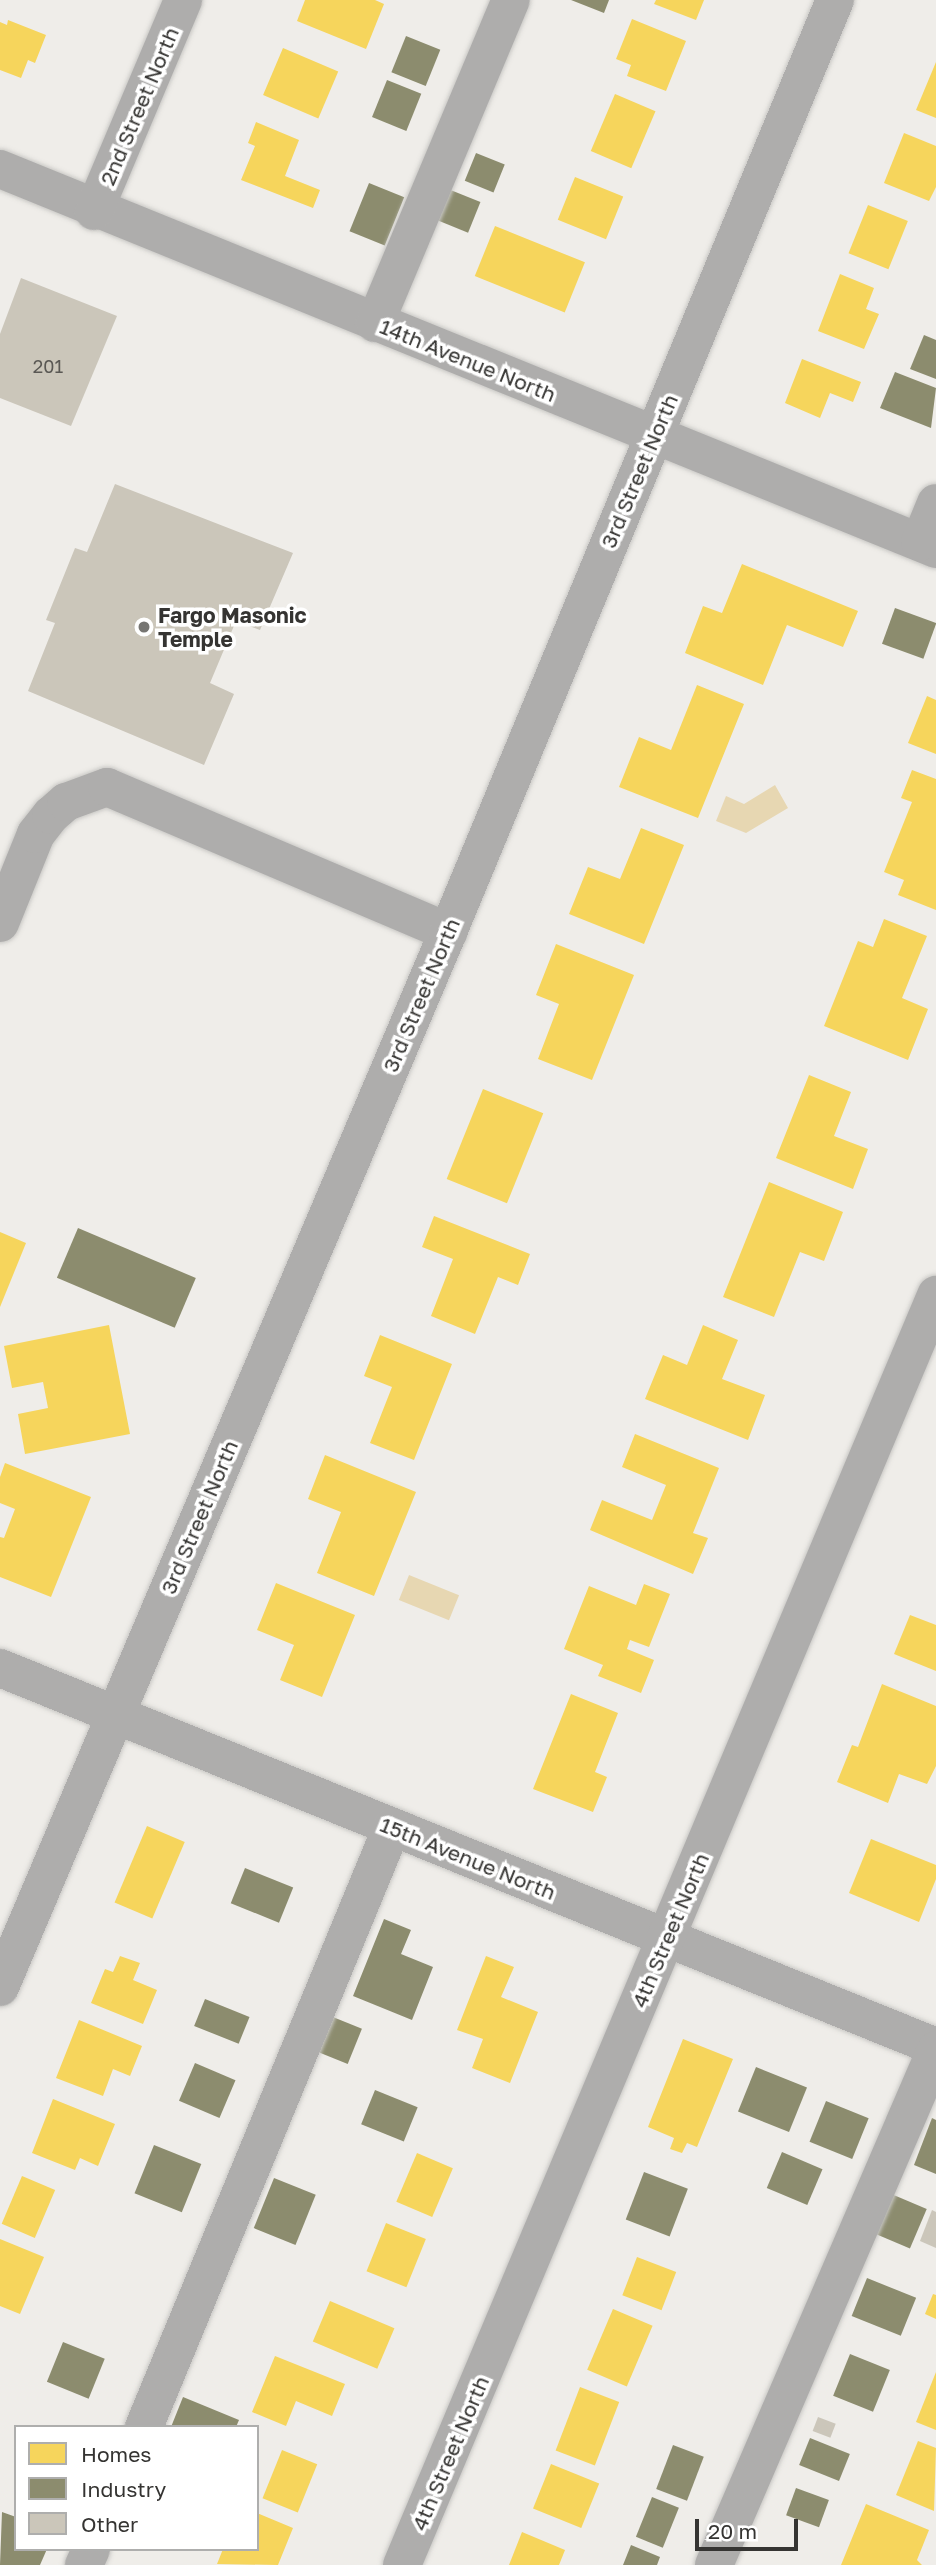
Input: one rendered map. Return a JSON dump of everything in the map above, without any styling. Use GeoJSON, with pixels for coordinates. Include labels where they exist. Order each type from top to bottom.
{"type":"FeatureCollection","features":[{"type":"Feature","properties":{"kind":"street","name":"2nd Street North"},"geometry":{"type":"LineString","coordinates":[[94,211],[183,0]]}},
{"type":"Feature","properties":{"kind":"street"},"geometry":{"type":"LineString","coordinates":[[375,323],[511,0]]}},
{"type":"Feature","properties":{"kind":"street","name":"3rd Street North"},"geometry":{"type":"LineString","coordinates":[[0,1987],[448,932],[835,0]]}},
{"type":"Feature","properties":{"kind":"street","name":"14th Avenue North"},"geometry":{"type":"LineString","coordinates":[[0,170],[94,211],[928,545]]}},
{"type":"Feature","properties":{"kind":"street"},"geometry":{"type":"LineString","coordinates":[[928,545],[936,503]]}},
{"type":"Feature","properties":{"kind":"street"},"geometry":{"type":"LineString","coordinates":[[0,923],[36,834],[66,802],[107,787],[448,932]]}},
{"type":"Feature","properties":{"kind":"street","name":"4th Street North"},"geometry":{"type":"LineString","coordinates":[[402,2565],[936,1295]]}},
{"type":"Feature","properties":{"kind":"street","name":"15th Avenue North"},"geometry":{"type":"LineString","coordinates":[[0,1668],[936,2048]]}},
{"type":"Feature","properties":{"kind":"street"},"geometry":{"type":"LineString","coordinates":[[145,2425],[392,1827]]}},
{"type":"Feature","properties":{"kind":"street"},"geometry":{"type":"LineString","coordinates":[[714,2565],[936,2048]]}},
{"type":"Feature","properties":{"kind":"shaded area"},"geometry":{"type":"Polygon","coordinates":[[[775,785],[788,808],[746,833],[716,821],[726,796],[744,804],[775,785]]]}},
{"type":"Feature","properties":{"kind":"shaded area"},"geometry":{"type":"Polygon","coordinates":[[[409,1575],[459,1595],[449,1620],[399,1600],[409,1575]]]}},
{"type":"Feature","properties":{"kind":"building: Homes"},"geometry":{"type":"Polygon","coordinates":[[[305,0],[375,0],[384,4],[366,49],[297,21],[305,0]]]}},
{"type":"Feature","properties":{"kind":"building: Homes"},"geometry":{"type":"Polygon","coordinates":[[[656,0],[704,0],[696,20],[654,4],[656,0]]]}},
{"type":"Feature","properties":{"kind":"building: Homes"},"geometry":{"type":"Polygon","coordinates":[[[632,19],[686,41],[666,91],[627,76],[631,65],[616,59],[632,19]]]}},
{"type":"Feature","properties":{"kind":"building: Homes"},"geometry":{"type":"Polygon","coordinates":[[[8,20],[46,35],[35,63],[28,60],[21,78],[0,70],[0,22],[7,25],[8,20]]]}},
{"type":"Feature","properties":{"kind":"building: Homes"},"geometry":{"type":"Polygon","coordinates":[[[283,48],[338,71],[318,118],[263,95],[283,48]]]}},
{"type":"Feature","properties":{"kind":"building: Homes"},"geometry":{"type":"Polygon","coordinates":[[[936,62],[936,118],[916,110],[936,62]]]}},
{"type":"Feature","properties":{"kind":"building: Homes"},"geometry":{"type":"Polygon","coordinates":[[[615,94],[656,111],[631,168],[591,151],[615,94]]]}},
{"type":"Feature","properties":{"kind":"building: Homes"},"geometry":{"type":"Polygon","coordinates":[[[256,122],[299,140],[285,176],[320,190],[313,208],[241,180],[255,146],[248,143],[256,122]]]}},
{"type":"Feature","properties":{"kind":"building: Homes"},"geometry":{"type":"Polygon","coordinates":[[[904,133],[936,146],[936,187],[929,201],[884,183],[904,133]]]}},
{"type":"Feature","properties":{"kind":"building: Homes"},"geometry":{"type":"Polygon","coordinates":[[[575,177],[623,196],[606,239],[558,220],[575,177]]]}},
{"type":"Feature","properties":{"kind":"building: Homes"},"geometry":{"type":"Polygon","coordinates":[[[868,205],[908,221],[888,269],[849,253],[868,205]]]}},
{"type":"Feature","properties":{"kind":"building: Homes"},"geometry":{"type":"Polygon","coordinates":[[[495,226],[585,262],[565,312],[475,276],[495,226]]]}},
{"type":"Feature","properties":{"kind":"building: Homes"},"geometry":{"type":"Polygon","coordinates":[[[840,274],[874,288],[866,309],[879,314],[864,349],[818,331],[840,274]]]}},
{"type":"Feature","properties":{"kind":"building: Homes"},"geometry":{"type":"Polygon","coordinates":[[[802,359],[861,382],[853,402],[830,393],[820,418],[785,403],[802,359]]]}},
{"type":"Feature","properties":{"kind":"building: Homes"},"geometry":{"type":"Polygon","coordinates":[[[742,564],[858,611],[843,647],[787,625],[763,685],[685,653],[703,606],[722,613],[742,564]]]}},
{"type":"Feature","properties":{"kind":"building: Homes"},"geometry":{"type":"Polygon","coordinates":[[[697,685],[744,704],[698,818],[619,787],[639,737],[671,750],[697,685]]]}},
{"type":"Feature","properties":{"kind":"building: Homes"},"geometry":{"type":"Polygon","coordinates":[[[927,696],[936,700],[936,754],[908,743],[927,696]]]}},
{"type":"Feature","properties":{"kind":"building: Homes"},"geometry":{"type":"Polygon","coordinates":[[[912,770],[936,779],[936,910],[898,895],[904,880],[884,872],[912,802],[901,798],[912,770]]]}},
{"type":"Feature","properties":{"kind":"building: Homes"},"geometry":{"type":"Polygon","coordinates":[[[641,828],[684,845],[644,944],[569,914],[588,867],[620,879],[641,828]]]}},
{"type":"Feature","properties":{"kind":"building: Homes"},"geometry":{"type":"Polygon","coordinates":[[[884,919],[927,936],[902,998],[928,1009],[908,1060],[824,1026],[858,941],[873,947],[884,919]]]}},
{"type":"Feature","properties":{"kind":"building: Homes"},"geometry":{"type":"Polygon","coordinates":[[[556,944],[634,975],[592,1080],[538,1059],[559,1004],[536,995],[556,944]]]}},
{"type":"Feature","properties":{"kind":"building: Homes"},"geometry":{"type":"Polygon","coordinates":[[[809,1075],[851,1092],[834,1136],[868,1149],[853,1189],[776,1158],[809,1075]]]}},
{"type":"Feature","properties":{"kind":"building: Homes"},"geometry":{"type":"Polygon","coordinates":[[[483,1089],[543,1113],[507,1203],[447,1179],[483,1089]]]}},
{"type":"Feature","properties":{"kind":"building: Homes"},"geometry":{"type":"Polygon","coordinates":[[[769,1182],[843,1212],[824,1261],[800,1252],[774,1317],[723,1297],[769,1182]]]}},
{"type":"Feature","properties":{"kind":"building: Homes"},"geometry":{"type":"Polygon","coordinates":[[[434,1216],[530,1254],[518,1285],[498,1277],[475,1334],[431,1316],[453,1259],[422,1247],[434,1216]]]}},
{"type":"Feature","properties":{"kind":"building: Homes"},"geometry":{"type":"Polygon","coordinates":[[[0,1232],[26,1243],[0,1307],[0,1232]]]}},
{"type":"Feature","properties":{"kind":"building: Homes"},"geometry":{"type":"Polygon","coordinates":[[[109,1325],[130,1434],[25,1454],[18,1414],[48,1408],[43,1382],[12,1388],[4,1346],[109,1325]]]}},
{"type":"Feature","properties":{"kind":"building: Homes"},"geometry":{"type":"Polygon","coordinates":[[[703,1325],[738,1340],[722,1379],[765,1395],[748,1440],[645,1399],[663,1355],[687,1365],[703,1325]]]}},
{"type":"Feature","properties":{"kind":"building: Homes"},"geometry":{"type":"Polygon","coordinates":[[[380,1335],[452,1364],[414,1460],[370,1443],[392,1387],[364,1376],[380,1335]]]}},
{"type":"Feature","properties":{"kind":"building: Homes"},"geometry":{"type":"Polygon","coordinates":[[[635,1434],[719,1468],[693,1533],[708,1538],[693,1574],[590,1530],[602,1500],[652,1520],[666,1485],[622,1467],[635,1434]]]}},
{"type":"Feature","properties":{"kind":"building: Homes"},"geometry":{"type":"Polygon","coordinates":[[[325,1455],[416,1492],[374,1596],[317,1573],[341,1512],[308,1499],[325,1455]]]}},
{"type":"Feature","properties":{"kind":"building: Homes"},"geometry":{"type":"Polygon","coordinates":[[[5,1463],[91,1497],[51,1597],[0,1577],[0,1537],[4,1538],[15,1509],[0,1503],[0,1477],[5,1463]]]}},
{"type":"Feature","properties":{"kind":"building: Homes"},"geometry":{"type":"Polygon","coordinates":[[[276,1583],[355,1615],[322,1697],[280,1680],[294,1645],[257,1630],[276,1583]]]}},
{"type":"Feature","properties":{"kind":"building: Homes"},"geometry":{"type":"Polygon","coordinates":[[[644,1584],[670,1594],[649,1647],[630,1640],[627,1649],[654,1660],[641,1693],[598,1676],[603,1665],[564,1649],[589,1586],[636,1605],[644,1584]]]}},
{"type":"Feature","properties":{"kind":"building: Homes"},"geometry":{"type":"Polygon","coordinates":[[[910,1615],[936,1625],[936,1671],[894,1654],[910,1615]]]}},
{"type":"Feature","properties":{"kind":"building: Homes"},"geometry":{"type":"Polygon","coordinates":[[[882,1684],[936,1706],[936,1766],[927,1784],[899,1774],[888,1803],[837,1782],[852,1745],[858,1747],[882,1684]]]}},
{"type":"Feature","properties":{"kind":"building: Homes"},"geometry":{"type":"Polygon","coordinates":[[[571,1694],[618,1713],[595,1772],[607,1777],[593,1812],[533,1789],[571,1694]]]}},
{"type":"Feature","properties":{"kind":"building: Homes"},"geometry":{"type":"Polygon","coordinates":[[[147,1826],[185,1842],[152,1918],[115,1902],[147,1826]]]}},
{"type":"Feature","properties":{"kind":"building: Homes"},"geometry":{"type":"Polygon","coordinates":[[[871,1839],[936,1865],[936,1879],[919,1922],[849,1893],[871,1839]]]}},
{"type":"Feature","properties":{"kind":"building: Homes"},"geometry":{"type":"Polygon","coordinates":[[[120,1956],[140,1963],[133,1980],[157,1990],[143,2024],[91,2003],[105,1969],[113,1972],[120,1956]]]}},
{"type":"Feature","properties":{"kind":"building: Homes"},"geometry":{"type":"Polygon","coordinates":[[[486,1956],[514,1967],[501,1997],[538,2012],[510,2083],[472,2068],[483,2039],[457,2030],[486,1956]]]}},
{"type":"Feature","properties":{"kind":"building: Homes"},"geometry":{"type":"Polygon","coordinates":[[[79,2020],[142,2046],[130,2076],[113,2069],[103,2096],[56,2078],[79,2020]]]}},
{"type":"Feature","properties":{"kind":"building: Homes"},"geometry":{"type":"Polygon","coordinates":[[[683,2039],[733,2059],[697,2147],[687,2143],[682,2153],[670,2149],[674,2138],[648,2127],[683,2039]]]}},
{"type":"Feature","properties":{"kind":"building: Homes"},"geometry":{"type":"Polygon","coordinates":[[[53,2099],[115,2124],[98,2166],[80,2158],[75,2170],[32,2153],[53,2099]]]}},
{"type":"Feature","properties":{"kind":"building: Homes"},"geometry":{"type":"Polygon","coordinates":[[[417,2153],[453,2168],[432,2217],[396,2202],[417,2153]]]}},
{"type":"Feature","properties":{"kind":"building: Homes"},"geometry":{"type":"Polygon","coordinates":[[[22,2176],[55,2190],[35,2238],[2,2224],[22,2176]]]}},
{"type":"Feature","properties":{"kind":"building: Homes"},"geometry":{"type":"Polygon","coordinates":[[[386,2223],[426,2239],[406,2287],[367,2271],[386,2223]]]}},
{"type":"Feature","properties":{"kind":"building: Homes"},"geometry":{"type":"Polygon","coordinates":[[[0,2239],[44,2257],[20,2314],[0,2306],[0,2239]]]}},
{"type":"Feature","properties":{"kind":"building: Homes"},"geometry":{"type":"Polygon","coordinates":[[[637,2257],[676,2272],[662,2310],[622,2295],[637,2257]]]}},
{"type":"Feature","properties":{"kind":"building: Homes"},"geometry":{"type":"Polygon","coordinates":[[[933,2294],[936,2295],[936,2319],[925,2314],[933,2294]]]}},
{"type":"Feature","properties":{"kind":"building: Homes"},"geometry":{"type":"Polygon","coordinates":[[[330,2301],[394,2328],[377,2369],[313,2342],[330,2301]]]}},
{"type":"Feature","properties":{"kind":"building: Homes"},"geometry":{"type":"Polygon","coordinates":[[[613,2309],[653,2326],[627,2387],[587,2370],[613,2309]]]}},
{"type":"Feature","properties":{"kind":"building: Homes"},"geometry":{"type":"Polygon","coordinates":[[[275,2356],[345,2384],[332,2416],[296,2401],[286,2426],[252,2412],[275,2356]]]}},
{"type":"Feature","properties":{"kind":"building: Homes"},"geometry":{"type":"Polygon","coordinates":[[[936,2372],[936,2430],[916,2422],[936,2372]]]}},
{"type":"Feature","properties":{"kind":"building: Homes"},"geometry":{"type":"Polygon","coordinates":[[[580,2387],[619,2402],[595,2466],[556,2450],[580,2387]]]}},
{"type":"Feature","properties":{"kind":"building: Homes"},"geometry":{"type":"Polygon","coordinates":[[[918,2441],[936,2448],[934,2511],[896,2495],[918,2441]]]}},
{"type":"Feature","properties":{"kind":"building: Homes"},"geometry":{"type":"Polygon","coordinates":[[[282,2450],[317,2464],[298,2512],[263,2498],[282,2450]]]}},
{"type":"Feature","properties":{"kind":"building: Homes"},"geometry":{"type":"Polygon","coordinates":[[[551,2464],[599,2483],[581,2528],[533,2509],[551,2464]]]}},
{"type":"Feature","properties":{"kind":"building: Homes"},"geometry":{"type":"Polygon","coordinates":[[[866,2504],[929,2530],[917,2560],[922,2565],[841,2565],[866,2504]]]}},
{"type":"Feature","properties":{"kind":"building: Homes"},"geometry":{"type":"Polygon","coordinates":[[[259,2514],[293,2528],[278,2565],[217,2564],[222,2551],[259,2551],[259,2514]]]}},
{"type":"Feature","properties":{"kind":"building: Homes"},"geometry":{"type":"Polygon","coordinates":[[[522,2532],[565,2550],[559,2565],[509,2565],[522,2532]]]}},
{"type":"Feature","properties":{"kind":"building: Industry"},"geometry":{"type":"Polygon","coordinates":[[[571,0],[609,0],[604,13],[571,0]]]}},
{"type":"Feature","properties":{"kind":"building: Industry"},"geometry":{"type":"Polygon","coordinates":[[[406,36],[440,50],[426,86],[391,72],[406,36]]]}},
{"type":"Feature","properties":{"kind":"building: Industry"},"geometry":{"type":"Polygon","coordinates":[[[387,80],[421,94],[406,131],[372,117],[387,80]]]}},
{"type":"Feature","properties":{"kind":"building: Industry"},"geometry":{"type":"Polygon","coordinates":[[[476,153],[505,165],[494,192],[465,181],[476,153]]]}},
{"type":"Feature","properties":{"kind":"building: Industry"},"geometry":{"type":"Polygon","coordinates":[[[369,183],[404,197],[385,245],[350,231],[369,183]]]}},
{"type":"Feature","properties":{"kind":"building: Industry"},"geometry":{"type":"Polygon","coordinates":[[[448,189],[480,202],[468,233],[436,220],[448,189]]]}},
{"type":"Feature","properties":{"kind":"building: Industry"},"geometry":{"type":"Polygon","coordinates":[[[924,335],[936,340],[936,379],[910,369],[924,335]]]}},
{"type":"Feature","properties":{"kind":"building: Industry"},"geometry":{"type":"Polygon","coordinates":[[[895,372],[936,388],[931,428],[880,408],[895,372]]]}},
{"type":"Feature","properties":{"kind":"building: Industry"},"geometry":{"type":"Polygon","coordinates":[[[895,608],[936,623],[923,659],[882,644],[895,608]]]}},
{"type":"Feature","properties":{"kind":"building: Industry"},"geometry":{"type":"Polygon","coordinates":[[[78,1228],[196,1278],[175,1328],[57,1278],[78,1228]]]}},
{"type":"Feature","properties":{"kind":"building: Industry"},"geometry":{"type":"Polygon","coordinates":[[[245,1868],[293,1887],[279,1923],[231,1903],[245,1868]]]}},
{"type":"Feature","properties":{"kind":"building: Industry"},"geometry":{"type":"Polygon","coordinates":[[[384,1919],[411,1930],[401,1954],[433,1967],[412,2020],[353,1996],[384,1919]]]}},
{"type":"Feature","properties":{"kind":"building: Industry"},"geometry":{"type":"Polygon","coordinates":[[[205,1999],[250,2017],[239,2044],[194,2026],[205,1999]]]}},
{"type":"Feature","properties":{"kind":"building: Industry"},"geometry":{"type":"Polygon","coordinates":[[[323,2013],[362,2029],[348,2064],[309,2048],[323,2013]]]}},
{"type":"Feature","properties":{"kind":"building: Industry"},"geometry":{"type":"Polygon","coordinates":[[[195,2063],[236,2080],[219,2118],[179,2101],[195,2063]]]}},
{"type":"Feature","properties":{"kind":"building: Industry"},"geometry":{"type":"Polygon","coordinates":[[[756,2067],[807,2088],[789,2132],[738,2112],[756,2067]]]}},
{"type":"Feature","properties":{"kind":"building: Industry"},"geometry":{"type":"Polygon","coordinates":[[[375,2090],[418,2107],[404,2142],[361,2124],[375,2090]]]}},
{"type":"Feature","properties":{"kind":"building: Industry"},"geometry":{"type":"Polygon","coordinates":[[[826,2101],[869,2118],[852,2159],[810,2142],[826,2101]]]}},
{"type":"Feature","properties":{"kind":"building: Industry"},"geometry":{"type":"Polygon","coordinates":[[[932,2118],[936,2120],[936,2174],[914,2165],[932,2118]]]}},
{"type":"Feature","properties":{"kind":"building: Industry"},"geometry":{"type":"Polygon","coordinates":[[[154,2145],[201,2164],[182,2212],[135,2193],[154,2145]]]}},
{"type":"Feature","properties":{"kind":"building: Industry"},"geometry":{"type":"Polygon","coordinates":[[[782,2152],[823,2169],[807,2205],[767,2188],[782,2152]]]}},
{"type":"Feature","properties":{"kind":"building: Industry"},"geometry":{"type":"Polygon","coordinates":[[[644,2172],[688,2189],[670,2236],[626,2220],[644,2172]]]}},
{"type":"Feature","properties":{"kind":"building: Industry"},"geometry":{"type":"Polygon","coordinates":[[[274,2178],[316,2195],[295,2245],[254,2228],[274,2178]]]}},
{"type":"Feature","properties":{"kind":"building: Industry"},"geometry":{"type":"Polygon","coordinates":[[[889,2193],[927,2209],[910,2249],[872,2233],[889,2193]]]}},
{"type":"Feature","properties":{"kind":"building: Industry"},"geometry":{"type":"Polygon","coordinates":[[[867,2278],[916,2298],[901,2336],[852,2316],[867,2278]]]}},
{"type":"Feature","properties":{"kind":"building: Industry"},"geometry":{"type":"Polygon","coordinates":[[[63,2342],[105,2359],[89,2399],[47,2382],[63,2342]]]}},
{"type":"Feature","properties":{"kind":"building: Industry"},"geometry":{"type":"Polygon","coordinates":[[[850,2354],[890,2370],[873,2412],[833,2396],[850,2354]]]}},
{"type":"Feature","properties":{"kind":"building: Industry"},"geometry":{"type":"Polygon","coordinates":[[[183,2397],[239,2420],[237,2425],[172,2425],[183,2397]]]}},
{"type":"Feature","properties":{"kind":"building: Industry"},"geometry":{"type":"Polygon","coordinates":[[[810,2438],[850,2454],[839,2481],[799,2465],[810,2438]]]}},
{"type":"Feature","properties":{"kind":"building: Industry"},"geometry":{"type":"Polygon","coordinates":[[[673,2445],[704,2457],[687,2501],[656,2489],[673,2445]]]}},
{"type":"Feature","properties":{"kind":"building: Industry"},"geometry":{"type":"Polygon","coordinates":[[[796,2488],[829,2500],[819,2527],[786,2515],[796,2488]]]}},
{"type":"Feature","properties":{"kind":"building: Industry"},"geometry":{"type":"Polygon","coordinates":[[[652,2497],[679,2508],[663,2548],[636,2537],[652,2497]]]}},
{"type":"Feature","properties":{"kind":"building: Industry"},"geometry":{"type":"Polygon","coordinates":[[[2,2512],[14,2516],[14,2551],[46,2551],[40,2565],[0,2565],[2,2512]]]}},
{"type":"Feature","properties":{"kind":"building: Industry"},"geometry":{"type":"Polygon","coordinates":[[[631,2545],[660,2557],[657,2565],[623,2565],[631,2545]]]}},
{"type":"Feature","properties":{"kind":"building: Other"},"geometry":{"type":"Polygon","coordinates":[[[21,278],[117,316],[71,426],[0,398],[0,334],[21,278]]]}},
{"type":"Feature","properties":{"kind":"building: Other","name":"Fargo Masonic Temple"},"geometry":{"type":"Polygon","coordinates":[[[115,484],[293,553],[260,630],[236,621],[210,683],[234,694],[204,765],[28,691],[55,623],[46,620],[75,548],[87,552],[115,484]]]}},
{"type":"Feature","properties":{"kind":"building: Other"},"geometry":{"type":"Polygon","coordinates":[[[932,2210],[936,2212],[936,2248],[920,2241],[932,2210]]]}},
{"type":"Feature","properties":{"kind":"building: Other"},"geometry":{"type":"Polygon","coordinates":[[[818,2417],[836,2424],[830,2438],[813,2431],[818,2417]]]}},
{"type":"Feature","properties":{"kind":"place","name":"Fargo Masonic Temple"},"geometry":{"type":"Point","coordinates":[144,627]}}]}
